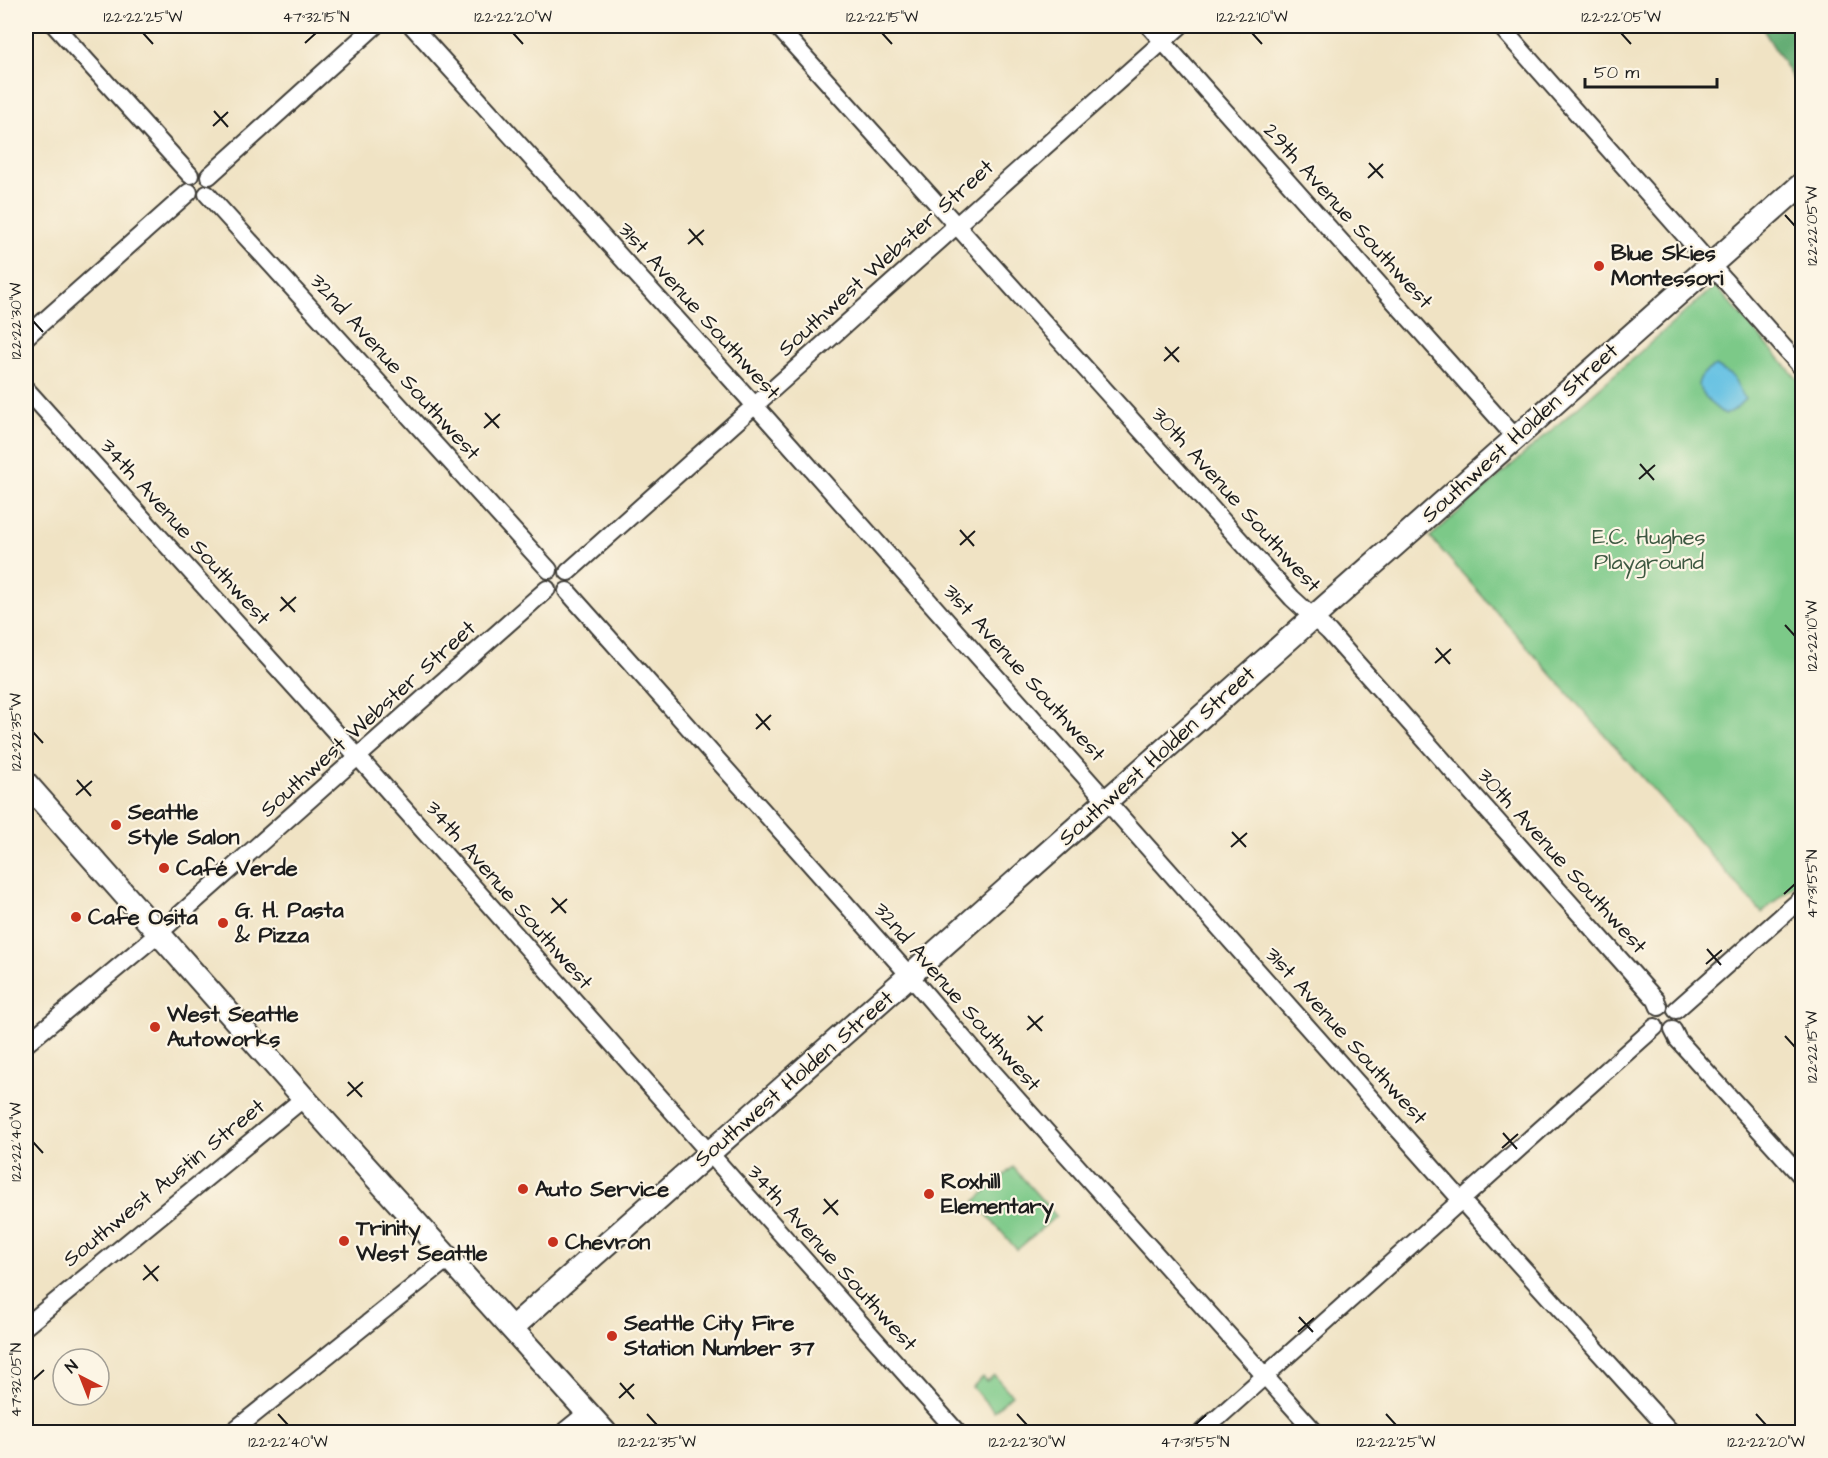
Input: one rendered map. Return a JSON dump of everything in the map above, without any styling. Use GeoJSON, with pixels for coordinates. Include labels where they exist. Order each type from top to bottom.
{"type":"FeatureCollection","features":[{"type":"Feature","properties":{"kind":"street"},"geometry":{"type":"LineString","coordinates":[[56,26],[190,175]]}},
{"type":"Feature","properties":{"kind":"street"},"geometry":{"type":"LineString","coordinates":[[209,176],[375,26]]}},
{"type":"Feature","properties":{"kind":"street","name":"31st Avenue Southwest"},"geometry":{"type":"LineString","coordinates":[[412,26],[755,406],[1462,1201],[1671,1432]]}},
{"type":"Feature","properties":{"kind":"street","name":"30th Avenue Southwest"},"geometry":{"type":"LineString","coordinates":[[777,26],[1292,598],[1336,641],[1656,1000],[1659,1007]]}},
{"type":"Feature","properties":{"kind":"street","name":"29th Avenue Southwest"},"geometry":{"type":"LineString","coordinates":[[1149,26],[1515,437]]}},
{"type":"Feature","properties":{"kind":"street","name":"Southwest Webster Street"},"geometry":{"type":"LineString","coordinates":[[568,572],[1180,26]]}},
{"type":"Feature","properties":{"kind":"street"},"geometry":{"type":"LineString","coordinates":[[1500,26],[1803,368]]}},
{"type":"Feature","properties":{"kind":"street"},"geometry":{"type":"LineString","coordinates":[[201,171],[209,176],[212,186],[207,194],[199,197],[189,192],[186,182],[190,175],[201,171]]}},
{"type":"Feature","properties":{"kind":"street","name":"Southwest Holden Street"},"geometry":{"type":"LineString","coordinates":[[512,1328],[1710,264],[1803,184]]}},
{"type":"Feature","properties":{"kind":"street"},"geometry":{"type":"LineString","coordinates":[[26,337],[189,192]]}},
{"type":"Feature","properties":{"kind":"street","name":"32nd Avenue Southwest"},"geometry":{"type":"LineString","coordinates":[[207,194],[549,570]]}},
{"type":"Feature","properties":{"kind":"street","name":"34th Avenue Southwest"},"geometry":{"type":"LineString","coordinates":[[26,389],[358,757],[957,1432]]}},
{"type":"Feature","properties":{"kind":"street"},"geometry":{"type":"LineString","coordinates":[[556,567],[568,572],[571,581],[567,591],[557,594],[547,589],[544,580],[549,570],[556,567]]}},
{"type":"Feature","properties":{"kind":"street","name":"Southwest Webster Street"},"geometry":{"type":"LineString","coordinates":[[26,1044],[159,933],[547,589]]}},
{"type":"Feature","properties":{"kind":"street","name":"32nd Avenue Southwest"},"geometry":{"type":"LineString","coordinates":[[567,591],[1315,1432]]}},
{"type":"Feature","properties":{"kind":"street"},"geometry":{"type":"LineString","coordinates":[[26,783],[304,1098],[605,1432]]}},
{"type":"Feature","properties":{"kind":"street"},"geometry":{"type":"LineString","coordinates":[[1676,1010],[1803,898]]}},
{"type":"Feature","properties":{"kind":"street"},"geometry":{"type":"LineString","coordinates":[[1668,1005],[1676,1010],[1680,1021],[1673,1030],[1662,1032],[1655,1027],[1652,1017],[1659,1007],[1668,1005]]}},
{"type":"Feature","properties":{"kind":"street"},"geometry":{"type":"LineString","coordinates":[[1202,1432],[1655,1027]]}},
{"type":"Feature","properties":{"kind":"street"},"geometry":{"type":"LineString","coordinates":[[1673,1030],[1678,1040],[1803,1177]]}},
{"type":"Feature","properties":{"kind":"street","name":"Southwest Austin Street"},"geometry":{"type":"LineString","coordinates":[[26,1326],[304,1098]]}},
{"type":"Feature","properties":{"kind":"street"},"geometry":{"type":"LineString","coordinates":[[232,1432],[449,1258]]}},
{"type":"Feature","properties":{"kind":"street"},"geometry":{"type":"LineString","coordinates":[[568,1432],[589,1415]]}},
{"type":"Feature","properties":{"kind":"green space"},"geometry":{"type":"Polygon","coordinates":[[[1761,26],[1802,26],[1802,85],[1793,79],[1761,26]]]}},
{"type":"Feature","properties":{"kind":"green space","name":"E.C. Hughes Playground"},"geometry":{"type":"Polygon","coordinates":[[[1715,286],[1802,384],[1802,877],[1762,913],[1430,537],[1715,286]]]}},
{"type":"Feature","properties":{"kind":"green space"},"geometry":{"type":"Polygon","coordinates":[[[1013,1167],[1056,1216],[1017,1250],[975,1201],[1013,1167]]]}},
{"type":"Feature","properties":{"kind":"green space"},"geometry":{"type":"Polygon","coordinates":[[[994,1375],[1012,1395],[994,1411],[972,1387],[983,1377],[987,1381],[994,1375]]]}},
{"type":"Feature","properties":{"kind":"water"},"geometry":{"type":"Polygon","coordinates":[[[1716,366],[1733,377],[1745,399],[1725,415],[1709,402],[1698,385],[1704,373],[1716,366]]]}},
{"type":"Feature","properties":{"kind":"place","name":"Blue Skies Montessori"},"geometry":{"type":"Point","coordinates":[1599,266]}},
{"type":"Feature","properties":{"kind":"place","name":"Seattle Style Salon"},"geometry":{"type":"Point","coordinates":[116,825]}},
{"type":"Feature","properties":{"kind":"place","name":"Café Verde"},"geometry":{"type":"Point","coordinates":[164,868]}},
{"type":"Feature","properties":{"kind":"place","name":"Cafe Osita"},"geometry":{"type":"Point","coordinates":[76,917]}},
{"type":"Feature","properties":{"kind":"place","name":"G. H. Pasta & Pizza"},"geometry":{"type":"Point","coordinates":[223,923]}},
{"type":"Feature","properties":{"kind":"place","name":"West Seattle Autoworks"},"geometry":{"type":"Point","coordinates":[155,1027]}},
{"type":"Feature","properties":{"kind":"place","name":"Auto Service"},"geometry":{"type":"Point","coordinates":[523,1189]}},
{"type":"Feature","properties":{"kind":"place","name":"Roxhill Elementary"},"geometry":{"type":"Point","coordinates":[929,1194]}},
{"type":"Feature","properties":{"kind":"place","name":"Trinity West Seattle"},"geometry":{"type":"Point","coordinates":[344,1241]}},
{"type":"Feature","properties":{"kind":"place","name":"Chevron"},"geometry":{"type":"Point","coordinates":[553,1242]}},
{"type":"Feature","properties":{"kind":"place","name":"Seattle City Fire Station Number 37"},"geometry":{"type":"Point","coordinates":[612,1336]}}]}
